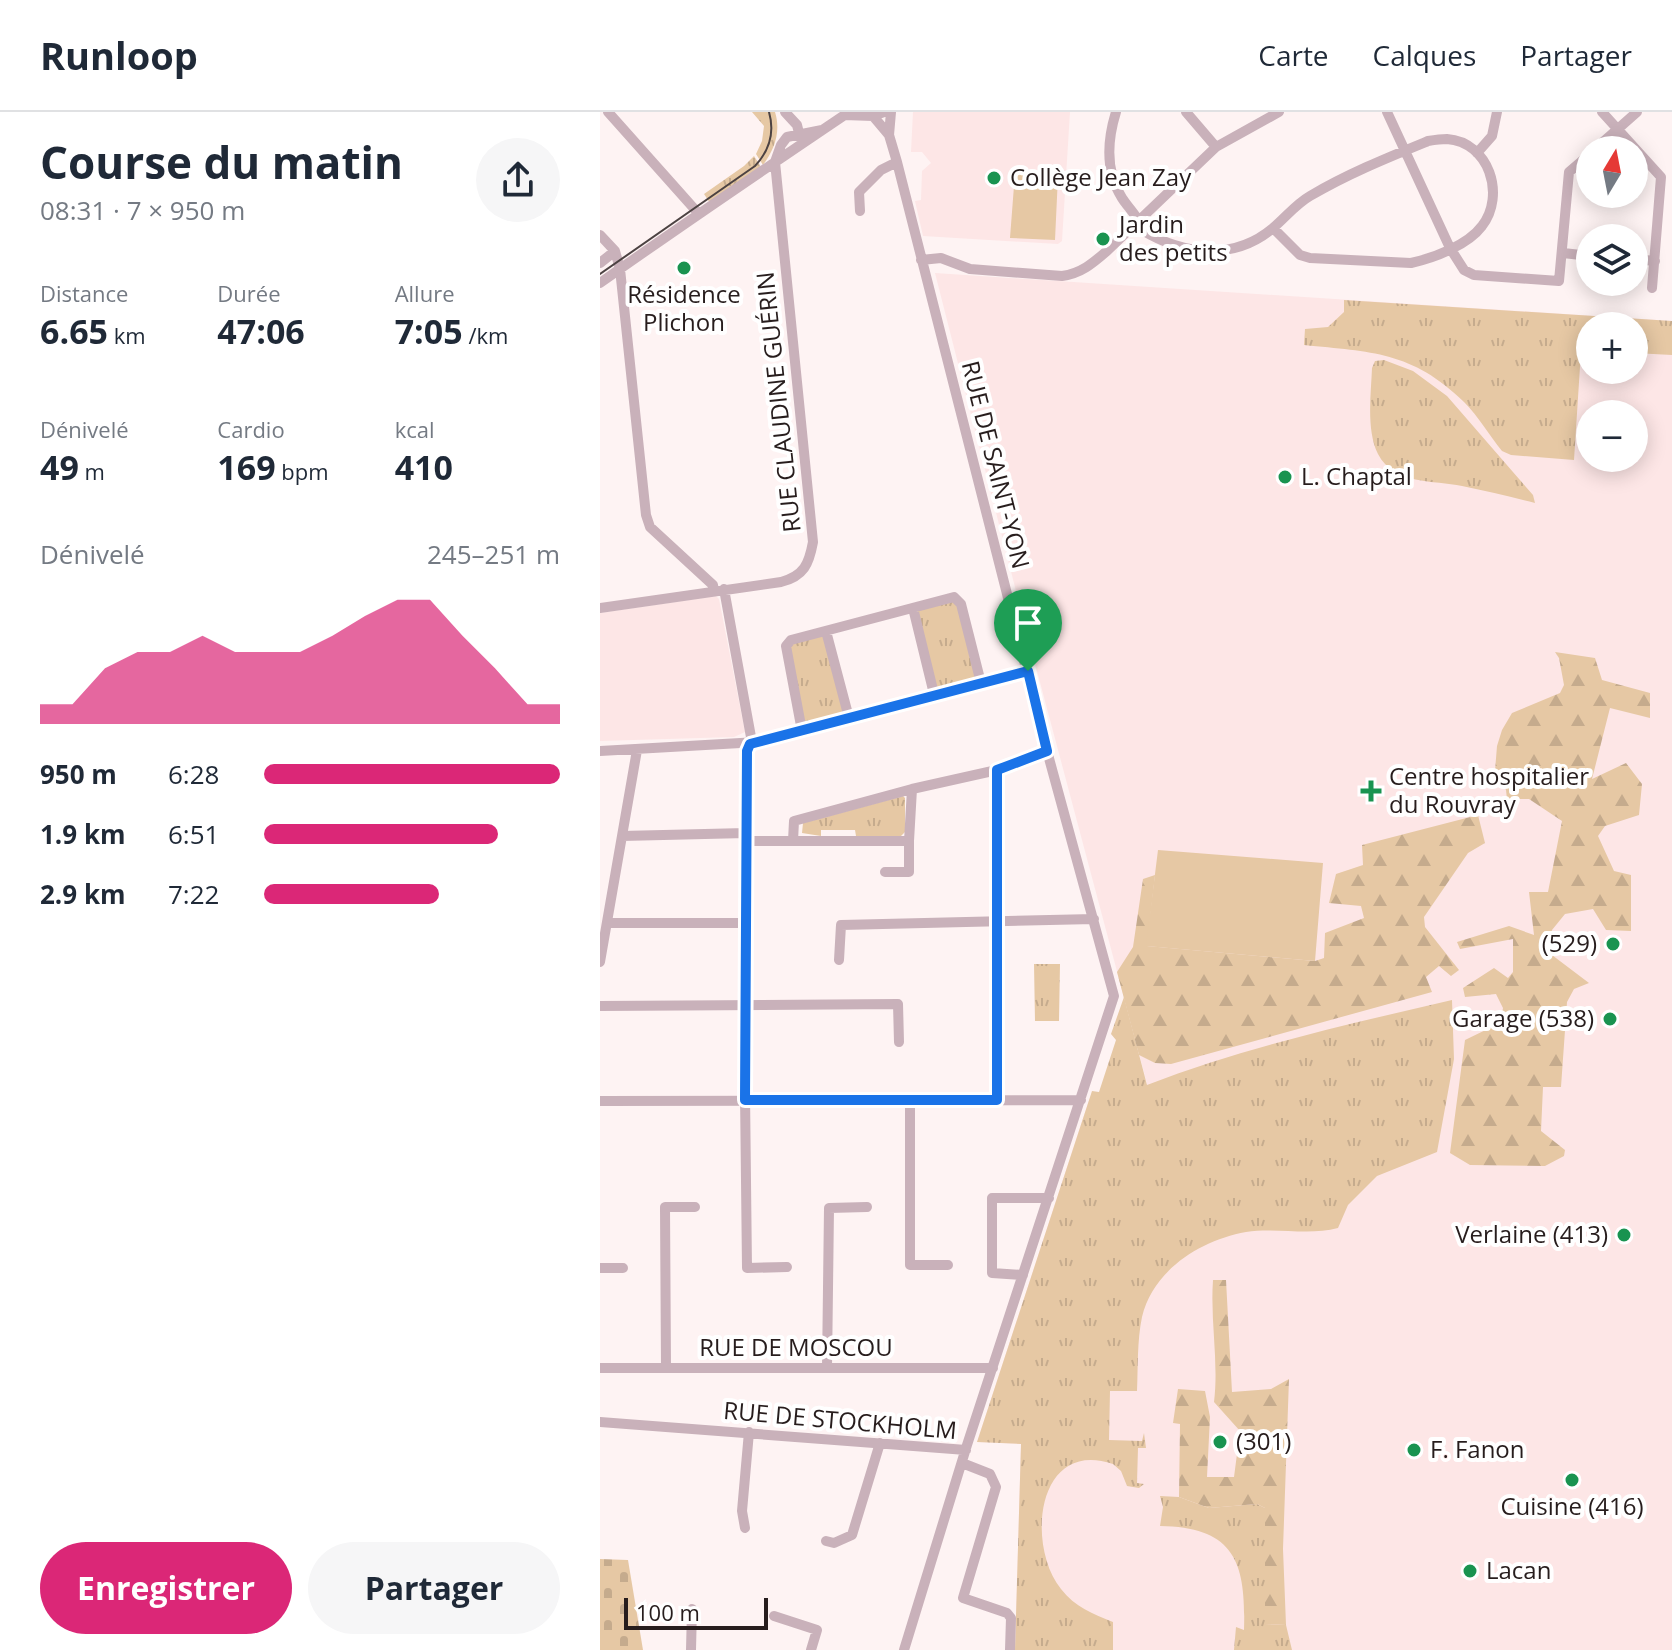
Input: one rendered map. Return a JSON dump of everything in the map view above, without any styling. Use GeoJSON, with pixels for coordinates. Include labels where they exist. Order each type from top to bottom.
{"type":"FeatureCollection","features":[{"type":"Feature","properties":{"kind":"street"},"geometry":{"type":"LineString","coordinates":[[608,112],[698,213]]}},
{"type":"Feature","properties":{"kind":"street"},"geometry":{"type":"LineString","coordinates":[[784,112],[801,134],[798,147]]}},
{"type":"Feature","properties":{"kind":"street"},"geometry":{"type":"LineString","coordinates":[[775,162],[787,137],[784,112]]}},
{"type":"Feature","properties":{"kind":"street","name":"RUE DE SAINT-YON"},"geometry":{"type":"LineString","coordinates":[[889,135],[891,112]]}},
{"type":"Feature","properties":{"kind":"street"},"geometry":{"type":"LineString","coordinates":[[1116,112],[1109,135],[1113,180],[1140,221],[1142,230],[1179,248],[1204,252],[1252,243],[1312,195],[1428,141],[1449,139],[1477,153],[1491,171],[1495,193],[1492,211],[1473,236],[1411,263],[1310,258],[1300,255],[1273,228]]}},
{"type":"Feature","properties":{"kind":"street"},"geometry":{"type":"LineString","coordinates":[[1186,112],[1216,147]]}},
{"type":"Feature","properties":{"kind":"street"},"geometry":{"type":"LineString","coordinates":[[921,260],[941,258],[970,269],[1020,274],[1062,276],[1084,270],[1216,147],[1279,112]]}},
{"type":"Feature","properties":{"kind":"street"},"geometry":{"type":"LineString","coordinates":[[1387,112],[1450,248],[1464,270],[1474,275],[1559,281],[1569,172],[1576,166]]}},
{"type":"Feature","properties":{"kind":"street"},"geometry":{"type":"LineString","coordinates":[[1477,153],[1492,136],[1497,112]]}},
{"type":"Feature","properties":{"kind":"street"},"geometry":{"type":"LineString","coordinates":[[1602,112],[1661,177],[1652,288]]}},
{"type":"Feature","properties":{"kind":"street"},"geometry":{"type":"LineString","coordinates":[[1611,136],[1637,112]]}},
{"type":"Feature","properties":{"kind":"street"},"geometry":{"type":"LineString","coordinates":[[600,283],[698,213],[847,114],[877,113]]}},
{"type":"Feature","properties":{"kind":"street","name":"RUE DE SAINT-YON"},"geometry":{"type":"LineString","coordinates":[[877,113],[889,135],[897,162],[1047,751],[1114,996],[966,1450]]}},
{"type":"Feature","properties":{"kind":"street"},"geometry":{"type":"LineString","coordinates":[[787,137],[822,130]]}},
{"type":"Feature","properties":{"kind":"street"},"geometry":{"type":"LineString","coordinates":[[787,137],[798,147]]}},
{"type":"Feature","properties":{"kind":"street","name":"RUE CLAUDINE GUÉRIN"},"geometry":{"type":"LineString","coordinates":[[600,608],[792,579],[810,563],[813,542],[775,162]]}},
{"type":"Feature","properties":{"kind":"street"},"geometry":{"type":"LineString","coordinates":[[860,211],[859,192],[881,170],[897,162]]}},
{"type":"Feature","properties":{"kind":"street"},"geometry":{"type":"LineString","coordinates":[[600,235],[615,251],[620,269],[646,515],[650,527],[719,590],[749,719],[744,923],[747,1268],[787,1267]]}},
{"type":"Feature","properties":{"kind":"street"},"geometry":{"type":"LineString","coordinates":[[600,263],[615,251]]}},
{"type":"Feature","properties":{"kind":"street"},"geometry":{"type":"LineString","coordinates":[[1563,253],[1576,254]]}},
{"type":"Feature","properties":{"kind":"street"},"geometry":{"type":"LineString","coordinates":[[1648,260],[1655,261]]}},
{"type":"Feature","properties":{"kind":"street"},"geometry":{"type":"LineString","coordinates":[[802,731],[786,646],[791,640],[954,597],[961,604],[981,683]]}},
{"type":"Feature","properties":{"kind":"street"},"geometry":{"type":"LineString","coordinates":[[913,608],[934,694]]}},
{"type":"Feature","properties":{"kind":"street"},"geometry":{"type":"LineString","coordinates":[[826,631],[849,718]]}},
{"type":"Feature","properties":{"kind":"street"},"geometry":{"type":"LineString","coordinates":[[600,751],[750,744],[1028,671]]}},
{"type":"Feature","properties":{"kind":"street"},"geometry":{"type":"LineString","coordinates":[[600,962],[637,750]]}},
{"type":"Feature","properties":{"kind":"street"},"geometry":{"type":"LineString","coordinates":[[793,841],[794,821],[997,770],[1047,751]]}},
{"type":"Feature","properties":{"kind":"street"},"geometry":{"type":"LineString","coordinates":[[997,770],[997,1100]]}},
{"type":"Feature","properties":{"kind":"street"},"geometry":{"type":"LineString","coordinates":[[885,872],[909,872],[912,789]]}},
{"type":"Feature","properties":{"kind":"street"},"geometry":{"type":"LineString","coordinates":[[622,836],[909,841]]}},
{"type":"Feature","properties":{"kind":"street"},"geometry":{"type":"LineString","coordinates":[[839,960],[841,925],[1094,919]]}},
{"type":"Feature","properties":{"kind":"street"},"geometry":{"type":"LineString","coordinates":[[607,923],[744,923]]}},
{"type":"Feature","properties":{"kind":"street"},"geometry":{"type":"LineString","coordinates":[[600,1006],[898,1004],[899,1042]]}},
{"type":"Feature","properties":{"kind":"street"},"geometry":{"type":"LineString","coordinates":[[910,1100],[910,1265],[948,1265]]}},
{"type":"Feature","properties":{"kind":"street"},"geometry":{"type":"LineString","coordinates":[[600,1101],[1081,1100]]}},
{"type":"Feature","properties":{"kind":"street"},"geometry":{"type":"LineString","coordinates":[[1023,1275],[992,1273],[992,1198],[1049,1198]]}},
{"type":"Feature","properties":{"kind":"street"},"geometry":{"type":"LineString","coordinates":[[666,1368],[665,1207],[695,1207]]}},
{"type":"Feature","properties":{"kind":"street"},"geometry":{"type":"LineString","coordinates":[[827,1368],[829,1208],[867,1207]]}},
{"type":"Feature","properties":{"kind":"street"},"geometry":{"type":"LineString","coordinates":[[600,1268],[623,1268]]}},
{"type":"Feature","properties":{"kind":"street","name":"RUE DE MOSCOU"},"geometry":{"type":"LineString","coordinates":[[600,1368],[993,1368]]}},
{"type":"Feature","properties":{"kind":"street","name":"RUE DE STOCKHOLM"},"geometry":{"type":"LineString","coordinates":[[600,1422],[966,1450],[904,1650]]}},
{"type":"Feature","properties":{"kind":"street"},"geometry":{"type":"LineString","coordinates":[[745,1528],[742,1511],[749,1432]]}},
{"type":"Feature","properties":{"kind":"street"},"geometry":{"type":"LineString","coordinates":[[826,1541],[834,1543],[852,1535],[880,1443]]}},
{"type":"Feature","properties":{"kind":"street"},"geometry":{"type":"LineString","coordinates":[[962,1463],[990,1474],[996,1487],[963,1598],[1007,1613],[1011,1618],[1010,1650]]}},
{"type":"Feature","properties":{"kind":"street"},"geometry":{"type":"LineString","coordinates":[[691,1650],[692,1609]]}},
{"type":"Feature","properties":{"kind":"street"},"geometry":{"type":"LineString","coordinates":[[774,1616],[817,1630],[811,1650]]}},
{"type":"Feature","properties":{"kind":"shaded area","name":"Collège Jean Zay"},"geometry":{"type":"Polygon","coordinates":[[[913,112],[1070,112],[1062,241],[1058,244],[923,236],[915,201],[921,200],[922,171],[931,163],[922,152],[911,152],[913,112]]]}},
{"type":"Feature","properties":{"kind":"shaded area","name":"Centre hospitalier du Rouvray"},"geometry":{"type":"Polygon","coordinates":[[[935,273],[1576,315],[1576,384],[1648,384],[1648,319],[1672,321],[1672,1650],[1015,1650],[1021,1444],[977,1442],[1089,1100],[1147,1084],[1021,611],[1024,607],[1022,596],[1017,595],[935,273]]]}},
{"type":"Feature","properties":{"kind":"shaded area"},"geometry":{"type":"Polygon","coordinates":[[[716,596],[745,732],[734,737],[600,741],[600,613],[716,596]]]}},
{"type":"Feature","properties":{"kind":"green space"},"geometry":{"type":"Polygon","coordinates":[[[752,112],[775,112],[777,119],[776,140],[763,165],[756,154],[764,126],[752,112]]]}},
{"type":"Feature","properties":{"kind":"green space"},"geometry":{"type":"Polygon","coordinates":[[[754,156],[761,167],[710,203],[704,194],[754,156]]]}},
{"type":"Feature","properties":{"kind":"green space"},"geometry":{"type":"Polygon","coordinates":[[[1015,173],[1058,176],[1055,240],[1010,238],[1015,173]]]}},
{"type":"Feature","properties":{"kind":"green space"},"geometry":{"type":"Polygon","coordinates":[[[1344,300],[1576,315],[1576,384],[1579,384],[1574,460],[1511,455],[1502,451],[1464,402],[1445,385],[1408,363],[1370,353],[1304,345],[1305,329],[1328,327],[1344,312],[1344,300]]]}},
{"type":"Feature","properties":{"kind":"green space"},"geometry":{"type":"Polygon","coordinates":[[[1648,319],[1672,321],[1672,355],[1648,354],[1648,319]]]}},
{"type":"Feature","properties":{"kind":"green space"},"geometry":{"type":"Polygon","coordinates":[[[1384,360],[1413,371],[1447,396],[1533,495],[1535,503],[1404,476],[1385,464],[1374,444],[1370,412],[1372,368],[1375,361],[1384,360]]]}},
{"type":"Feature","properties":{"kind":"green space"},"geometry":{"type":"Polygon","coordinates":[[[954,601],[976,679],[936,689],[917,610],[954,601]]]}},
{"type":"Feature","properties":{"kind":"green space"},"geometry":{"type":"Polygon","coordinates":[[[824,635],[844,714],[805,724],[789,647],[792,643],[824,635]]]}},
{"type":"Feature","properties":{"kind":"green space"},"geometry":{"type":"Polygon","coordinates":[[[1555,652],[1595,658],[1602,680],[1650,693],[1650,718],[1610,708],[1592,779],[1626,763],[1642,784],[1639,815],[1605,826],[1598,836],[1614,871],[1631,875],[1631,931],[1606,930],[1593,909],[1565,914],[1552,930],[1548,952],[1589,983],[1574,989],[1567,1002],[1561,1087],[1543,1087],[1541,1131],[1565,1150],[1564,1156],[1545,1166],[1470,1165],[1450,1153],[1465,1040],[1500,1023],[1503,1008],[1496,994],[1465,997],[1463,988],[1494,968],[1508,978],[1513,972],[1513,939],[1460,949],[1457,942],[1509,926],[1534,935],[1529,892],[1548,892],[1562,821],[1529,799],[1507,799],[1506,790],[1495,771],[1497,746],[1512,713],[1560,693],[1564,685],[1555,652]]]}},
{"type":"Feature","properties":{"kind":"green space"},"geometry":{"type":"Polygon","coordinates":[[[903,796],[905,832],[901,836],[856,836],[855,830],[821,830],[821,836],[802,833],[803,823],[903,796]]]}},
{"type":"Feature","properties":{"kind":"green space"},"geometry":{"type":"Polygon","coordinates":[[[1478,815],[1485,843],[1468,853],[1424,917],[1425,927],[1459,970],[1451,976],[1439,966],[1426,977],[1432,992],[1171,1064],[1155,1063],[1139,1055],[1117,972],[1133,947],[1143,879],[1155,875],[1147,946],[1315,961],[1324,958],[1325,933],[1364,918],[1361,906],[1329,903],[1336,874],[1363,865],[1362,845],[1478,815]]]}},
{"type":"Feature","properties":{"kind":"green space"},"geometry":{"type":"Polygon","coordinates":[[[1158,850],[1323,863],[1315,961],[1146,946],[1158,850]]]}},
{"type":"Feature","properties":{"kind":"green space"},"geometry":{"type":"Polygon","coordinates":[[[1034,964],[1060,964],[1059,1021],[1035,1021],[1034,964]]]}},
{"type":"Feature","properties":{"kind":"green space"},"geometry":{"type":"Polygon","coordinates":[[[1124,997],[1147,1085],[1260,1048],[1452,1000],[1454,1059],[1437,1152],[1377,1176],[1348,1205],[1338,1228],[1257,1231],[1229,1236],[1181,1260],[1157,1285],[1142,1317],[1137,1391],[1110,1391],[1109,1440],[1142,1441],[1144,1433],[1146,1448],[1138,1448],[1137,1483],[1144,1484],[1139,1488],[1127,1486],[1121,1471],[1113,1464],[1087,1460],[1067,1467],[1053,1481],[1045,1501],[1042,1524],[1050,1570],[1072,1601],[1113,1622],[1113,1650],[1015,1650],[1021,1444],[977,1442],[1092,1091],[1099,1092],[1116,1040],[1111,1034],[1124,997]]]}},
{"type":"Feature","properties":{"kind":"green space"},"geometry":{"type":"Polygon","coordinates":[[[1213,1280],[1226,1280],[1232,1392],[1271,1389],[1289,1379],[1283,1549],[1286,1625],[1265,1624],[1265,1508],[1257,1504],[1209,1508],[1179,1497],[1180,1424],[1173,1423],[1178,1389],[1205,1391],[1210,1417],[1207,1477],[1234,1477],[1240,1431],[1214,1402],[1213,1280]]]}},
{"type":"Feature","properties":{"kind":"green space"},"geometry":{"type":"Polygon","coordinates":[[[1160,1496],[1179,1497],[1209,1508],[1257,1504],[1265,1508],[1265,1624],[1286,1625],[1292,1650],[1234,1650],[1236,1627],[1244,1630],[1238,1568],[1221,1542],[1205,1533],[1160,1526],[1163,1507],[1160,1496]]]}},
{"type":"Feature","properties":{"kind":"green space"},"geometry":{"type":"Polygon","coordinates":[[[600,1559],[628,1560],[643,1650],[600,1650],[600,1559]]]}},
{"type":"Feature","properties":{"kind":"tram line"},"geometry":{"type":"LineString","coordinates":[[600,274],[755,166],[770,141],[769,112]]}},
{"type":"Feature","properties":{"kind":"place","name":"Collège Jean Zay"},"geometry":{"type":"Point","coordinates":[994,178]}},
{"type":"Feature","properties":{"kind":"place","name":"Jardin des petits"},"geometry":{"type":"Point","coordinates":[1103,239]}},
{"type":"Feature","properties":{"kind":"place","name":"Résidence Plichon"},"geometry":{"type":"Point","coordinates":[684,268]}},
{"type":"Feature","properties":{"kind":"place","name":"L. Chaptal"},"geometry":{"type":"Point","coordinates":[1285,477]}},
{"type":"Feature","properties":{"kind":"place","name":"Centre hospitalier du Rouvray"},"geometry":{"type":"Point","coordinates":[1371,791]}},
{"type":"Feature","properties":{"kind":"place","name":"(529)"},"geometry":{"type":"Point","coordinates":[1613,944]}},
{"type":"Feature","properties":{"kind":"place","name":"Garage (538)"},"geometry":{"type":"Point","coordinates":[1610,1019]}},
{"type":"Feature","properties":{"kind":"place","name":"Verlaine (413)"},"geometry":{"type":"Point","coordinates":[1624,1235]}},
{"type":"Feature","properties":{"kind":"place","name":"(301)"},"geometry":{"type":"Point","coordinates":[1220,1442]}},
{"type":"Feature","properties":{"kind":"place","name":"F. Fanon"},"geometry":{"type":"Point","coordinates":[1414,1450]}},
{"type":"Feature","properties":{"kind":"place","name":"Cuisine (416)"},"geometry":{"type":"Point","coordinates":[1572,1480]}},
{"type":"Feature","properties":{"kind":"place","name":"Lacan"},"geometry":{"type":"Point","coordinates":[1470,1571]}},
{"type":"Feature","properties":{"kind":"route"},"geometry":{"type":"LineString","coordinates":[[1028,671],[1047,751],[997,770],[997,1100],[745,1100],[744,923],[747,751],[750,744],[1028,671]]}}]}
